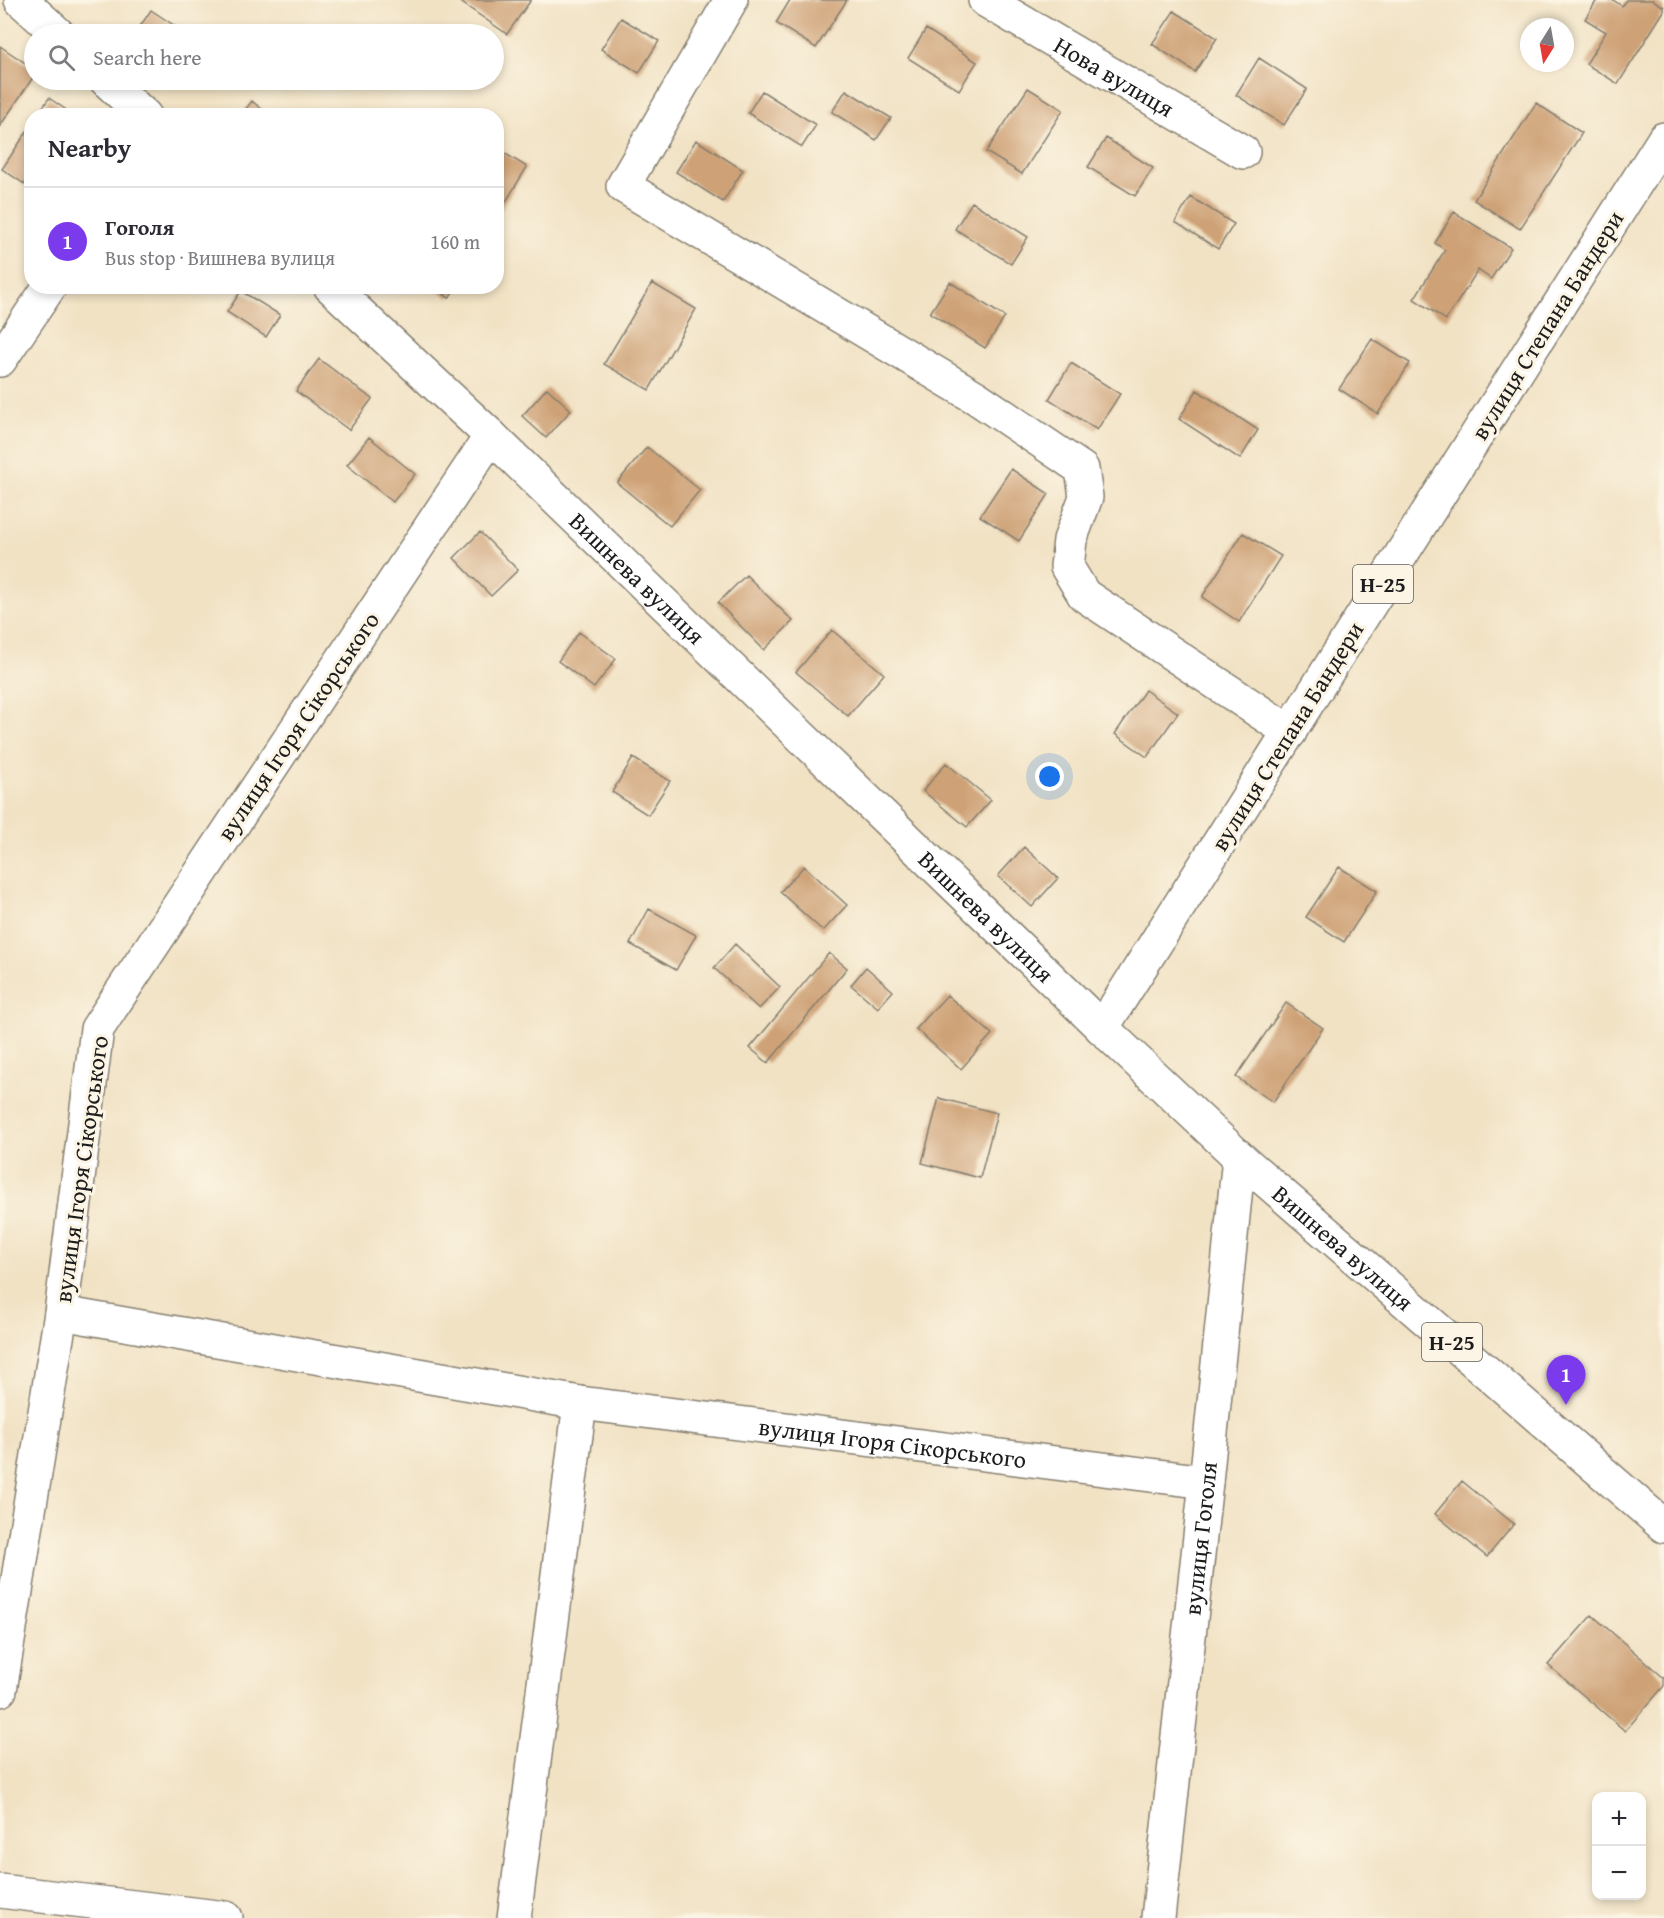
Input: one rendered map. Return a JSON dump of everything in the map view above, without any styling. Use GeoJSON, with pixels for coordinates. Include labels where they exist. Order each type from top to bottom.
{"type":"FeatureCollection","features":[{"type":"Feature","properties":{"kind":"street"},"geometry":{"type":"LineString","coordinates":[[21,0],[47,24]]}},
{"type":"Feature","properties":{"kind":"street"},"geometry":{"type":"LineString","coordinates":[[731,0],[623,186],[976,398],[1082,468],[1086,497],[1070,540],[1067,567],[1084,595],[1290,732]]}},
{"type":"Feature","properties":{"kind":"street","name":"Нова вулиця"},"geometry":{"type":"LineString","coordinates":[[985,0],[1243,152]]}},
{"type":"Feature","properties":{"kind":"street"},"geometry":{"type":"LineString","coordinates":[[117,90],[136,108]]}},
{"type":"Feature","properties":{"kind":"street","name":"вулиця Степана Бандери"},"geometry":{"type":"LineString","coordinates":[[1102,1028],[1664,139]]}},
{"type":"Feature","properties":{"kind":"street"},"geometry":{"type":"LineString","coordinates":[[0,360],[45,294]]}},
{"type":"Feature","properties":{"kind":"street","name":"Вишнева вулиця"},"geometry":{"type":"LineString","coordinates":[[339,294],[491,436],[1102,1028],[1239,1157],[1664,1526]]}},
{"type":"Feature","properties":{"kind":"street","name":"вулиця Ігоря Сікорського"},"geometry":{"type":"LineString","coordinates":[[491,436],[97,1029],[61,1313],[580,1403],[1206,1482]]}},
{"type":"Feature","properties":{"kind":"street","name":"вулиця Гоголя"},"geometry":{"type":"LineString","coordinates":[[1158,1918],[1239,1157]]}},
{"type":"Feature","properties":{"kind":"street"},"geometry":{"type":"LineString","coordinates":[[0,1690],[61,1313]]}},
{"type":"Feature","properties":{"kind":"street"},"geometry":{"type":"LineString","coordinates":[[514,1918],[580,1403]]}},
{"type":"Feature","properties":{"kind":"street"},"geometry":{"type":"LineString","coordinates":[[0,1891],[226,1918]]}},
{"type":"Feature","properties":{"kind":"building"},"geometry":{"type":"Polygon","coordinates":[[[464,0],[531,0],[507,34],[504,32],[504,24],[492,24],[462,3],[464,0]]]}},
{"type":"Feature","properties":{"kind":"building"},"geometry":{"type":"Polygon","coordinates":[[[790,0],[847,0],[816,48],[776,23],[790,0]]]}},
{"type":"Feature","properties":{"kind":"building"},"geometry":{"type":"Polygon","coordinates":[[[1597,0],[1613,0],[1622,6],[1626,0],[1653,0],[1664,7],[1664,11],[1618,84],[1586,64],[1606,32],[1585,19],[1597,0]]]}},
{"type":"Feature","properties":{"kind":"building"},"geometry":{"type":"Polygon","coordinates":[[[151,10],[172,24],[142,24],[151,10]]]}},
{"type":"Feature","properties":{"kind":"building"},"geometry":{"type":"Polygon","coordinates":[[[1174,11],[1217,38],[1195,72],[1152,44],[1174,11]]]}},
{"type":"Feature","properties":{"kind":"building"},"geometry":{"type":"Polygon","coordinates":[[[621,18],[659,41],[639,73],[601,49],[621,18]]]}},
{"type":"Feature","properties":{"kind":"building"},"geometry":{"type":"Polygon","coordinates":[[[926,29],[977,62],[959,90],[908,58],[926,29]]]}},
{"type":"Feature","properties":{"kind":"building"},"geometry":{"type":"Polygon","coordinates":[[[0,46],[24,62],[24,90],[0,126],[0,46]]]}},
{"type":"Feature","properties":{"kind":"building"},"geometry":{"type":"Polygon","coordinates":[[[1259,58],[1307,89],[1284,125],[1236,95],[1259,58]]]}},
{"type":"Feature","properties":{"kind":"building"},"geometry":{"type":"Polygon","coordinates":[[[1028,88],[1063,110],[1022,174],[986,152],[1028,88]]]}},
{"type":"Feature","properties":{"kind":"building"},"geometry":{"type":"Polygon","coordinates":[[[846,90],[891,118],[876,140],[832,112],[846,90]]]}},
{"type":"Feature","properties":{"kind":"building"},"geometry":{"type":"Polygon","coordinates":[[[762,91],[816,125],[802,147],[748,113],[762,91]]]}},
{"type":"Feature","properties":{"kind":"building"},"geometry":{"type":"Polygon","coordinates":[[[49,98],[63,108],[42,108],[49,98]]]}},
{"type":"Feature","properties":{"kind":"building"},"geometry":{"type":"Polygon","coordinates":[[[252,101],[260,108],[246,108],[252,101]]]}},
{"type":"Feature","properties":{"kind":"building"},"geometry":{"type":"Polygon","coordinates":[[[1536,103],[1582,133],[1520,229],[1474,200],[1536,103]]]}},
{"type":"Feature","properties":{"kind":"building"},"geometry":{"type":"Polygon","coordinates":[[[24,136],[24,184],[2,169],[24,136]]]}},
{"type":"Feature","properties":{"kind":"building"},"geometry":{"type":"Polygon","coordinates":[[[1106,138],[1153,168],[1135,196],[1088,167],[1106,138]]]}},
{"type":"Feature","properties":{"kind":"building"},"geometry":{"type":"Polygon","coordinates":[[[696,140],[743,170],[723,202],[676,172],[696,140]]]}},
{"type":"Feature","properties":{"kind":"building"},"geometry":{"type":"Polygon","coordinates":[[[504,153],[527,167],[504,205],[504,153]]]}},
{"type":"Feature","properties":{"kind":"building"},"geometry":{"type":"Polygon","coordinates":[[[1191,197],[1234,224],[1218,249],[1175,222],[1191,197]]]}},
{"type":"Feature","properties":{"kind":"building"},"geometry":{"type":"Polygon","coordinates":[[[972,202],[1028,237],[1011,264],[955,229],[972,202]]]}},
{"type":"Feature","properties":{"kind":"building"},"geometry":{"type":"Polygon","coordinates":[[[1454,212],[1511,248],[1491,279],[1478,270],[1446,320],[1414,299],[1445,250],[1435,243],[1454,212]]]}},
{"type":"Feature","properties":{"kind":"building"},"geometry":{"type":"Polygon","coordinates":[[[950,282],[1005,317],[985,348],[930,313],[950,282]]]}},
{"type":"Feature","properties":{"kind":"building"},"geometry":{"type":"Polygon","coordinates":[[[652,283],[696,309],[649,390],[604,364],[652,283]]]}},
{"type":"Feature","properties":{"kind":"building"},"geometry":{"type":"Polygon","coordinates":[[[239,294],[246,294],[280,315],[266,337],[227,312],[239,294]]]}},
{"type":"Feature","properties":{"kind":"building"},"geometry":{"type":"Polygon","coordinates":[[[1372,339],[1410,363],[1378,414],[1339,389],[1372,339]]]}},
{"type":"Feature","properties":{"kind":"building"},"geometry":{"type":"Polygon","coordinates":[[[319,359],[372,399],[349,430],[296,391],[319,359]]]}},
{"type":"Feature","properties":{"kind":"building"},"geometry":{"type":"Polygon","coordinates":[[[1071,363],[1120,394],[1097,430],[1049,399],[1071,363]]]}},
{"type":"Feature","properties":{"kind":"building"},"geometry":{"type":"Polygon","coordinates":[[[547,388],[571,410],[546,438],[522,416],[547,388]]]}},
{"type":"Feature","properties":{"kind":"building"},"geometry":{"type":"Polygon","coordinates":[[[1197,390],[1258,430],[1240,459],[1179,419],[1197,390]]]}},
{"type":"Feature","properties":{"kind":"building"},"geometry":{"type":"Polygon","coordinates":[[[369,437],[415,474],[393,502],[347,465],[369,437]]]}},
{"type":"Feature","properties":{"kind":"building"},"geometry":{"type":"Polygon","coordinates":[[[647,447],[700,490],[670,526],[617,483],[647,447]]]}},
{"type":"Feature","properties":{"kind":"building"},"geometry":{"type":"Polygon","coordinates":[[[1011,469],[1049,494],[1019,541],[980,516],[1011,469]]]}},
{"type":"Feature","properties":{"kind":"building"},"geometry":{"type":"Polygon","coordinates":[[[480,532],[518,570],[491,596],[454,558],[480,532]]]}},
{"type":"Feature","properties":{"kind":"building"},"geometry":{"type":"Polygon","coordinates":[[[1243,533],[1281,556],[1239,622],[1202,597],[1243,533]]]}},
{"type":"Feature","properties":{"kind":"building"},"geometry":{"type":"Polygon","coordinates":[[[746,575],[793,621],[764,650],[718,603],[746,575]]]}},
{"type":"Feature","properties":{"kind":"building"},"geometry":{"type":"Polygon","coordinates":[[[832,630],[884,674],[848,716],[796,672],[832,630]]]}},
{"type":"Feature","properties":{"kind":"building"},"geometry":{"type":"Polygon","coordinates":[[[579,632],[616,659],[594,688],[558,661],[579,632]]]}},
{"type":"Feature","properties":{"kind":"building"},"geometry":{"type":"Polygon","coordinates":[[[1145,690],[1178,713],[1147,757],[1115,734],[1145,690]]]}},
{"type":"Feature","properties":{"kind":"building"},"geometry":{"type":"Polygon","coordinates":[[[633,758],[670,781],[648,815],[612,792],[633,758]]]}},
{"type":"Feature","properties":{"kind":"building"},"geometry":{"type":"Polygon","coordinates":[[[946,763],[991,800],[967,827],[923,791],[946,763]]]}},
{"type":"Feature","properties":{"kind":"building"},"geometry":{"type":"Polygon","coordinates":[[[1024,847],[1058,878],[1032,907],[998,876],[1024,847]]]}},
{"type":"Feature","properties":{"kind":"building"},"geometry":{"type":"Polygon","coordinates":[[[804,866],[847,905],[823,931],[780,892],[804,866]]]}},
{"type":"Feature","properties":{"kind":"building"},"geometry":{"type":"Polygon","coordinates":[[[1339,867],[1377,891],[1344,942],[1306,917],[1339,867]]]}},
{"type":"Feature","properties":{"kind":"building"},"geometry":{"type":"Polygon","coordinates":[[[649,909],[696,935],[676,970],[630,944],[649,909]]]}},
{"type":"Feature","properties":{"kind":"building"},"geometry":{"type":"Polygon","coordinates":[[[735,944],[780,987],[759,1009],[714,968],[735,944]]]}},
{"type":"Feature","properties":{"kind":"building"},"geometry":{"type":"Polygon","coordinates":[[[829,953],[847,968],[768,1063],[750,1048],[829,953]]]}},
{"type":"Feature","properties":{"kind":"building"},"geometry":{"type":"Polygon","coordinates":[[[866,967],[893,991],[878,1008],[851,985],[866,967]]]}},
{"type":"Feature","properties":{"kind":"building"},"geometry":{"type":"Polygon","coordinates":[[[947,995],[992,1034],[961,1069],[916,1029],[947,995]]]}},
{"type":"Feature","properties":{"kind":"building"},"geometry":{"type":"Polygon","coordinates":[[[1286,1003],[1323,1028],[1273,1102],[1236,1077],[1286,1003]]]}},
{"type":"Feature","properties":{"kind":"building"},"geometry":{"type":"Polygon","coordinates":[[[939,1098],[997,1113],[980,1178],[922,1163],[939,1098]]]}},
{"type":"Feature","properties":{"kind":"building"},"geometry":{"type":"Polygon","coordinates":[[[1462,1481],[1514,1524],[1487,1557],[1435,1514],[1462,1481]]]}},
{"type":"Feature","properties":{"kind":"building"},"geometry":{"type":"Polygon","coordinates":[[[1592,1615],[1664,1678],[1664,1686],[1625,1731],[1548,1665],[1592,1615]]]}},
{"type":"Feature","properties":{"kind":"place","name":"Гоголя"},"geometry":{"type":"Point","coordinates":[1566,1405]}}]}
